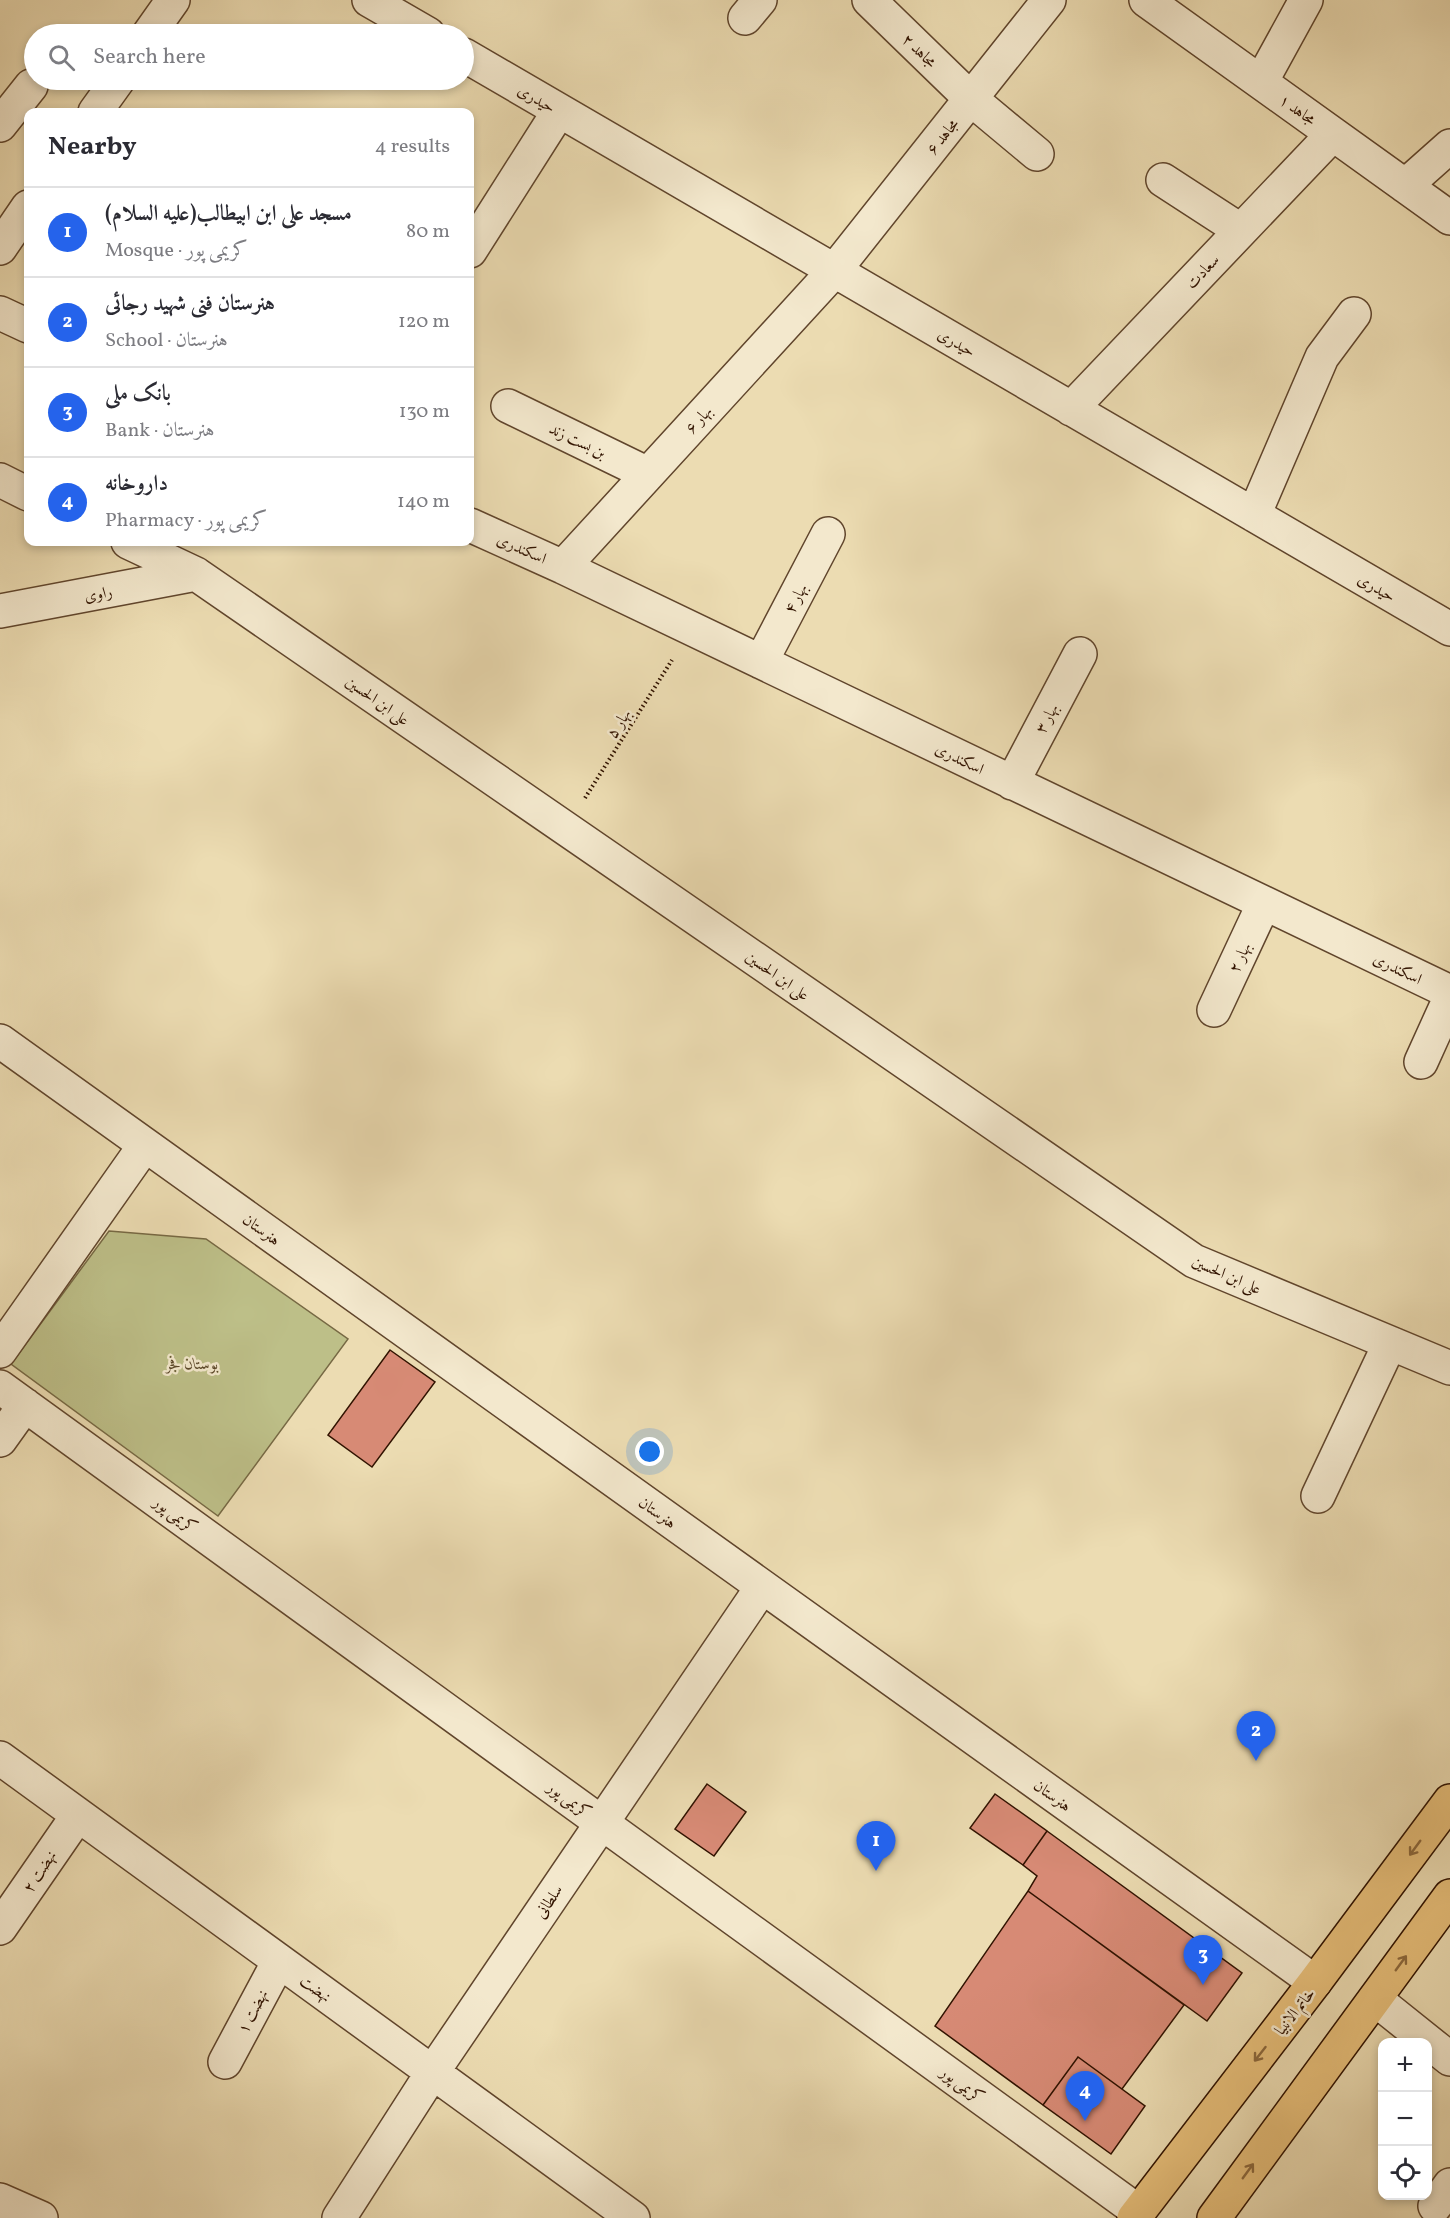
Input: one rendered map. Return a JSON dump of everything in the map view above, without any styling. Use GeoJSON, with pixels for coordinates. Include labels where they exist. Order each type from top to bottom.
{"type":"FeatureCollection","features":[{"type":"Feature","properties":{"kind":"main road","name":"خاتم الانبیا"},"geometry":{"type":"LineString","coordinates":[[1136,2215],[1315,1983],[1450,1801]]}},
{"type":"Feature","properties":{"kind":"main road"},"geometry":{"type":"LineString","coordinates":[[1214,2218],[1450,1896]]}},
{"type":"Feature","properties":{"kind":"street"},"geometry":{"type":"LineString","coordinates":[[156,24],[173,0]]}},
{"type":"Feature","properties":{"kind":"street","name":"مجاهد ۲"},"geometry":{"type":"LineString","coordinates":[[869,0],[971,99],[1037,154]]}},
{"type":"Feature","properties":{"kind":"street","name":"مجاهد ۶"},"geometry":{"type":"LineString","coordinates":[[834,271],[1049,0]]}},
{"type":"Feature","properties":{"kind":"street","name":"مجاهد ۱"},"geometry":{"type":"LineString","coordinates":[[1146,0],[1450,218]]}},
{"type":"Feature","properties":{"kind":"street"},"geometry":{"type":"LineString","coordinates":[[1261,82],[1306,0]]}},
{"type":"Feature","properties":{"kind":"street"},"geometry":{"type":"LineString","coordinates":[[376,2],[412,24]]}},
{"type":"Feature","properties":{"kind":"street","name":"حیدری"},"geometry":{"type":"LineString","coordinates":[[474,61],[1450,629]]}},
{"type":"Feature","properties":{"kind":"street"},"geometry":{"type":"LineString","coordinates":[[0,125],[28,90]]}},
{"type":"Feature","properties":{"kind":"street"},"geometry":{"type":"LineString","coordinates":[[98,108],[111,90]]}},
{"type":"Feature","properties":{"kind":"street"},"geometry":{"type":"LineString","coordinates":[[474,245],[559,111]]}},
{"type":"Feature","properties":{"kind":"street","name":"سعادت"},"geometry":{"type":"LineString","coordinates":[[1071,409],[1333,134]]}},
{"type":"Feature","properties":{"kind":"street"},"geometry":{"type":"LineString","coordinates":[[1405,186],[1450,146]]}},
{"type":"Feature","properties":{"kind":"street"},"geometry":{"type":"LineString","coordinates":[[1163,180],[1240,230]]}},
{"type":"Feature","properties":{"kind":"street"},"geometry":{"type":"LineString","coordinates":[[0,248],[24,213]]}},
{"type":"Feature","properties":{"kind":"street","name":"بهار ۶"},"geometry":{"type":"LineString","coordinates":[[563,567],[834,271]]}},
{"type":"Feature","properties":{"kind":"street"},"geometry":{"type":"LineString","coordinates":[[0,313],[24,324]]}},
{"type":"Feature","properties":{"kind":"street"},"geometry":{"type":"LineString","coordinates":[[1254,515],[1322,357],[1354,314]]}},
{"type":"Feature","properties":{"kind":"street","name":"بن بست زند"},"geometry":{"type":"LineString","coordinates":[[508,406],[648,474]]}},
{"type":"Feature","properties":{"kind":"street"},"geometry":{"type":"LineString","coordinates":[[0,480],[24,492]]}},
{"type":"Feature","properties":{"kind":"street","name":"اسکندری"},"geometry":{"type":"LineString","coordinates":[[474,527],[563,567],[1450,992]]}},
{"type":"Feature","properties":{"kind":"street","name":"بهار ۴"},"geometry":{"type":"LineString","coordinates":[[761,662],[828,534]]}},
{"type":"Feature","properties":{"kind":"street","name":"علی ابن الحسین"},"geometry":{"type":"LineString","coordinates":[[136,546],[196,574],[1194,1261],[1450,1368]]}},
{"type":"Feature","properties":{"kind":"street","name":"راوی"},"geometry":{"type":"LineString","coordinates":[[0,611],[196,574]]}},
{"type":"Feature","properties":{"kind":"street","name":"بهار ۳"},"geometry":{"type":"LineString","coordinates":[[1012,783],[1080,654]]}},
{"type":"Feature","properties":{"kind":"street","name":"بهار ۲"},"geometry":{"type":"LineString","coordinates":[[1214,1010],[1264,903]]}},
{"type":"Feature","properties":{"kind":"street"},"geometry":{"type":"LineString","coordinates":[[1421,1062],[1450,998]]}},
{"type":"Feature","properties":{"kind":"street","name":"هنرستان"},"geometry":{"type":"LineString","coordinates":[[0,1041],[1315,1983]]}},
{"type":"Feature","properties":{"kind":"street"},"geometry":{"type":"LineString","coordinates":[[0,1351],[145,1145]]}},
{"type":"Feature","properties":{"kind":"street"},"geometry":{"type":"LineString","coordinates":[[1318,1496],[1390,1343]]}},
{"type":"Feature","properties":{"kind":"street"},"geometry":{"type":"LineString","coordinates":[[0,1440],[13,1396]]}},
{"type":"Feature","properties":{"kind":"street","name":"کریمی پور"},"geometry":{"type":"LineString","coordinates":[[13,1396],[602,1822],[1136,2215]]}},
{"type":"Feature","properties":{"kind":"street","name":"سلطانی"},"geometry":{"type":"LineString","coordinates":[[339,2218],[432,2073],[762,1587]]}},
{"type":"Feature","properties":{"kind":"street","name":"نهضت"},"geometry":{"type":"LineString","coordinates":[[0,1758],[633,2218]]}},
{"type":"Feature","properties":{"kind":"street","name":"نهضت ۲"},"geometry":{"type":"LineString","coordinates":[[0,1928],[78,1815]]}},
{"type":"Feature","properties":{"kind":"street","name":"نهضت ۱"},"geometry":{"type":"LineString","coordinates":[[225,2062],[279,1961]]}},
{"type":"Feature","properties":{"kind":"street"},"geometry":{"type":"LineString","coordinates":[[1375,1999],[1450,2059]]}},
{"type":"Feature","properties":{"kind":"street"},"geometry":{"type":"LineString","coordinates":[[1,2202],[41,2218]]}},
{"type":"Feature","properties":{"kind":"path","name":"بهار ۵"},"geometry":{"type":"LineString","coordinates":[[565,829],[692,629]]}},
{"type":"Feature","properties":{"kind":"green space","name":"بوستان فجر"},"geometry":{"type":"Polygon","coordinates":[[[109,1231],[206,1239],[348,1339],[218,1516],[11,1364],[109,1231]]]}},
{"type":"Feature","properties":{"kind":"building"},"geometry":{"type":"Polygon","coordinates":[[[390,1350],[435,1382],[372,1467],[328,1435],[390,1350]]]}},
{"type":"Feature","properties":{"kind":"building"},"geometry":{"type":"Polygon","coordinates":[[[707,1784],[746,1812],[714,1856],[675,1829],[707,1784]]]}},
{"type":"Feature","properties":{"kind":"building"},"geometry":{"type":"Polygon","coordinates":[[[995,1794],[1047,1831],[1023,1865],[970,1828],[995,1794]]]}},
{"type":"Feature","properties":{"kind":"building"},"geometry":{"type":"Polygon","coordinates":[[[1047,1831],[1242,1973],[1207,2021],[1028,1891],[1037,1876],[1023,1865],[1047,1831]]]}},
{"type":"Feature","properties":{"kind":"building"},"geometry":{"type":"Polygon","coordinates":[[[1028,1891],[1184,2005],[1122,2089],[1078,2057],[1043,2105],[935,2026],[1028,1891]]]}},
{"type":"Feature","properties":{"kind":"building"},"geometry":{"type":"Polygon","coordinates":[[[1078,2057],[1145,2106],[1111,2154],[1043,2105],[1078,2057]]]}},
{"type":"Feature","properties":{"kind":"place","name":"هنرستان فنی شهید رجائی"},"geometry":{"type":"Point","coordinates":[1256,1761]}},
{"type":"Feature","properties":{"kind":"place","name":"مسجد علی ابن ابیطالب(علیه السلام)"},"geometry":{"type":"Point","coordinates":[876,1871]}},
{"type":"Feature","properties":{"kind":"place","name":"بانک ملی"},"geometry":{"type":"Point","coordinates":[1203,1985]}},
{"type":"Feature","properties":{"kind":"place","name":"داروخانه"},"geometry":{"type":"Point","coordinates":[1085,2121]}}]}
